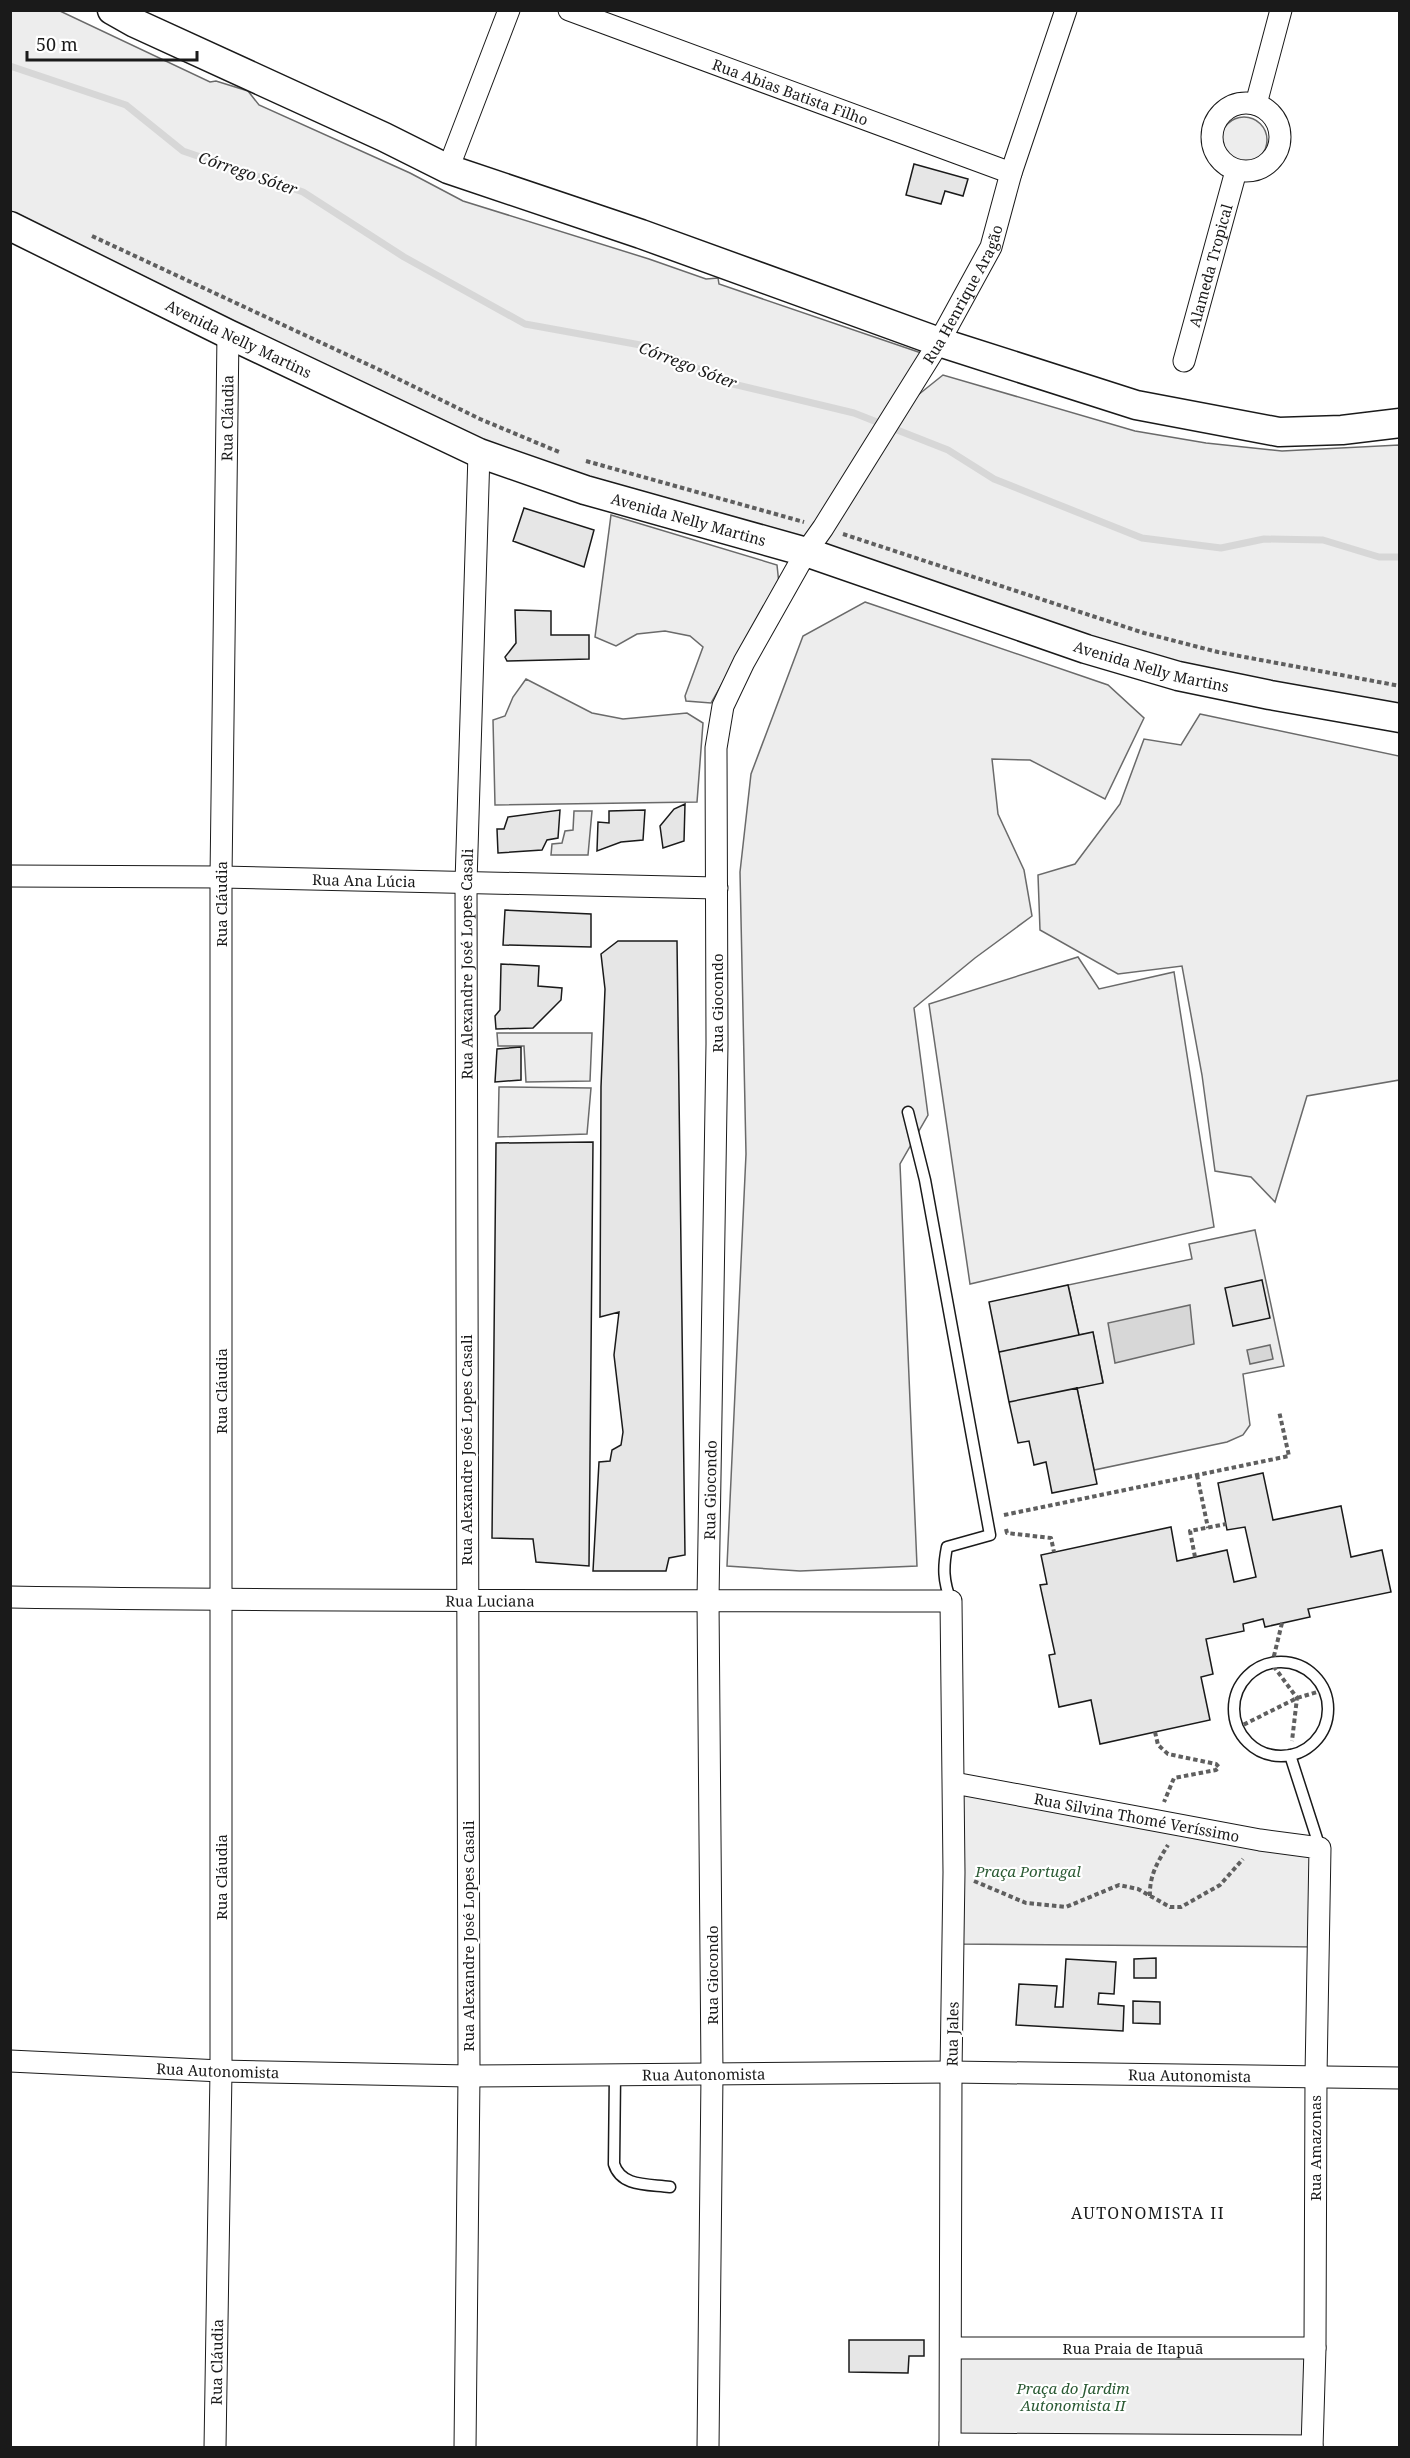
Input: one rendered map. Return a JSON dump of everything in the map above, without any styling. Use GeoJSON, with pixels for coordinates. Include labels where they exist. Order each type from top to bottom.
{"type":"FeatureCollection","features":[{"type":"Feature","properties":{"kind":"main road"},"geometry":{"type":"LineString","coordinates":[[112,10],[135,24],[384,137],[448,169],[641,234],[939,342],[1136,405],[1214,421],[1280,432],[1342,430],[1400,423]]}},
{"type":"Feature","properties":{"kind":"main road","name":"Avenida Nelly Martins"},"geometry":{"type":"LineString","coordinates":[[10,226],[228,334],[479,453],[585,490],[806,552],[1086,649],[1178,676],[1400,718]]}},
{"type":"Feature","properties":{"kind":"street"},"geometry":{"type":"LineString","coordinates":[[448,169],[509,10]]}},
{"type":"Feature","properties":{"kind":"street","name":"Rua Abias Batista Filho"},"geometry":{"type":"LineString","coordinates":[[569,10],[1011,173]]}},
{"type":"Feature","properties":{"kind":"street","name":"Rua Henrique Aragão"},"geometry":{"type":"LineString","coordinates":[[806,552],[939,342],[991,247],[1011,173],[1066,10]]}},
{"type":"Feature","properties":{"kind":"street"},"geometry":{"type":"LineString","coordinates":[[1256,104],[1281,10]]}},
{"type":"Feature","properties":{"kind":"street"},"geometry":{"type":"LineString","coordinates":[[1241,103],[1256,104],[1268,111],[1277,121],[1281,134],[1279,148],[1273,160],[1262,168],[1249,172],[1236,171],[1222,163],[1214,150],[1211,135],[1216,120],[1226,108],[1241,103]]}},
{"type":"Feature","properties":{"kind":"street","name":"Alameda Tropical"},"geometry":{"type":"LineString","coordinates":[[1184,361],[1236,171]]}},
{"type":"Feature","properties":{"kind":"street","name":"Rua Cláudia"},"geometry":{"type":"LineString","coordinates":[[215,2448],[221,2071],[221,877],[228,334]]}},
{"type":"Feature","properties":{"kind":"street","name":"Rua Alexandre José Lopes Casali"},"geometry":{"type":"LineString","coordinates":[[465,2448],[469,2076],[466,1599],[466,883],[479,453]]}},
{"type":"Feature","properties":{"kind":"street","name":"Rua Giocondo"},"geometry":{"type":"LineString","coordinates":[[708,2448],[712,2074],[708,1600],[717,1044],[716,748],[723,706],[744,662],[806,552]]}},
{"type":"Feature","properties":{"kind":"street","name":"Rua Ana Lúcia"},"geometry":{"type":"LineString","coordinates":[[10,876],[221,877],[717,888]]}},
{"type":"Feature","properties":{"kind":"street","name":"Rua Luciana"},"geometry":{"type":"LineString","coordinates":[[10,1597],[221,1601],[708,1600],[952,1611]]}},
{"type":"Feature","properties":{"kind":"street","name":"Rua Jales"},"geometry":{"type":"LineString","coordinates":[[950,2446],[954,1872],[952,1611]]}},
{"type":"Feature","properties":{"kind":"street","name":"Rua Silvina Thomé Veríssimo"},"geometry":{"type":"LineString","coordinates":[[954,1783],[1260,1840],[1320,1848]]}},
{"type":"Feature","properties":{"kind":"street","name":"Rua Amazonas"},"geometry":{"type":"LineString","coordinates":[[1312,2447],[1320,1848]]}},
{"type":"Feature","properties":{"kind":"street","name":"Rua Autonomista"},"geometry":{"type":"LineString","coordinates":[[10,2061],[221,2071],[469,2076],[951,2072],[1400,2078]]}},
{"type":"Feature","properties":{"kind":"street","name":"Rua Praia de Itapuã"},"geometry":{"type":"LineString","coordinates":[[951,2348],[1315,2348]]}},
{"type":"Feature","properties":{"kind":"street"},"geometry":{"type":"LineString","coordinates":[[950,2446],[1312,2447]]}},
{"type":"Feature","properties":{"kind":"lane"},"geometry":{"type":"LineString","coordinates":[[908,1112],[925,1180],[990,1535],[947,1547],[943,1567],[944,1584],[952,1611]]}},
{"type":"Feature","properties":{"kind":"lane"},"geometry":{"type":"LineString","coordinates":[[1281,1661],[1299,1665],[1314,1675],[1324,1690],[1328,1708],[1325,1727],[1315,1742],[1299,1753],[1281,1757],[1263,1753],[1248,1743],[1237,1728],[1234,1710],[1237,1691],[1247,1676],[1262,1665],[1281,1661]]}},
{"type":"Feature","properties":{"kind":"lane"},"geometry":{"type":"LineString","coordinates":[[1290,1755],[1320,1848]]}},
{"type":"Feature","properties":{"kind":"lane"},"geometry":{"type":"LineString","coordinates":[[615,2074],[614,2164],[617,2174],[624,2180],[670,2187]]}},
{"type":"Feature","properties":{"kind":"path"},"geometry":{"type":"LineString","coordinates":[[85,232],[382,370],[480,419],[567,455]]}},
{"type":"Feature","properties":{"kind":"path"},"geometry":{"type":"LineString","coordinates":[[577,459],[779,513],[1144,633],[1218,652],[1400,686]]}},
{"type":"Feature","properties":{"kind":"path"},"geometry":{"type":"LineString","coordinates":[[1004,1515],[1289,1456],[1279,1411]]}},
{"type":"Feature","properties":{"kind":"path"},"geometry":{"type":"LineString","coordinates":[[1197,1475],[1208,1528]]}},
{"type":"Feature","properties":{"kind":"path"},"geometry":{"type":"LineString","coordinates":[[981,1490],[1004,1515],[1007,1533],[1052,1538],[1054,1552]]}},
{"type":"Feature","properties":{"kind":"path"},"geometry":{"type":"LineString","coordinates":[[1195,1557],[1190,1531],[1226,1524]]}},
{"type":"Feature","properties":{"kind":"path"},"geometry":{"type":"LineString","coordinates":[[1282,1623],[1272,1664],[1297,1698],[1290,1755]]}},
{"type":"Feature","properties":{"kind":"path"},"geometry":{"type":"LineString","coordinates":[[1237,1728],[1297,1698],[1324,1690]]}},
{"type":"Feature","properties":{"kind":"path"},"geometry":{"type":"LineString","coordinates":[[1155,1732],[1158,1745],[1168,1754],[1216,1764],[1219,1767],[1216,1770],[1174,1778],[1157,1820]]}},
{"type":"Feature","properties":{"kind":"path"},"geometry":{"type":"LineString","coordinates":[[1150,1896],[1149,1886],[1156,1864],[1181,1825]]}},
{"type":"Feature","properties":{"kind":"path"},"geometry":{"type":"LineString","coordinates":[[954,1872],[1026,1903],[1066,1907],[1119,1885],[1138,1889],[1170,1907],[1181,1907],[1220,1885],[1260,1840]]}},
{"type":"Feature","properties":{"kind":"shaded area"},"geometry":{"type":"Polygon","coordinates":[[[10,11],[60,11],[210,82],[216,81],[248,91],[259,105],[410,173],[463,201],[706,279],[718,278],[719,284],[933,357],[913,399],[943,375],[1135,431],[1206,443],[1282,451],[1399,445],[1399,710],[1183,664],[1096,639],[834,548],[485,446],[11,214],[10,11]]]}},
{"type":"Feature","properties":{"kind":"shaded area"},"geometry":{"type":"Polygon","coordinates":[[[1244,117],[1260,124],[1267,140],[1260,156],[1244,163],[1228,156],[1221,140],[1228,124],[1244,117]]]}},
{"type":"Feature","properties":{"kind":"shaded area"},"geometry":{"type":"Polygon","coordinates":[[[611,515],[777,565],[779,584],[711,703],[686,701],[685,696],[703,647],[690,636],[665,631],[637,634],[616,646],[595,637],[611,515]]]}},
{"type":"Feature","properties":{"kind":"shaded area"},"geometry":{"type":"Polygon","coordinates":[[[865,602],[1108,685],[1144,718],[1105,799],[1030,760],[992,759],[998,814],[1024,870],[1032,916],[975,958],[914,1008],[928,1115],[900,1164],[917,1566],[800,1571],[727,1566],[746,1154],[740,872],[751,774],[803,636],[865,602]]]}},
{"type":"Feature","properties":{"kind":"shaded area"},"geometry":{"type":"Polygon","coordinates":[[[526,679],[592,713],[623,719],[687,713],[703,723],[697,802],[495,805],[493,720],[505,716],[513,697],[526,679]]]}},
{"type":"Feature","properties":{"kind":"shaded area"},"geometry":{"type":"Polygon","coordinates":[[[1200,714],[1399,756],[1399,1080],[1307,1096],[1275,1202],[1251,1177],[1215,1171],[1202,1075],[1182,966],[1118,974],[1040,930],[1038,875],[1075,864],[1120,804],[1144,739],[1181,745],[1200,714]]]}},
{"type":"Feature","properties":{"kind":"shaded area"},"geometry":{"type":"Polygon","coordinates":[[[574,811],[592,811],[588,855],[551,855],[552,844],[562,843],[565,831],[573,830],[574,811]]]}},
{"type":"Feature","properties":{"kind":"shaded area"},"geometry":{"type":"Polygon","coordinates":[[[1078,957],[1099,989],[1174,972],[1214,1227],[970,1284],[929,1004],[1078,957]]]}},
{"type":"Feature","properties":{"kind":"shaded area"},"geometry":{"type":"Polygon","coordinates":[[[497,1033],[592,1033],[590,1081],[526,1082],[524,1046],[498,1046],[497,1033]]]}},
{"type":"Feature","properties":{"kind":"shaded area"},"geometry":{"type":"Polygon","coordinates":[[[499,1087],[591,1088],[587,1134],[498,1137],[499,1087]]]}},
{"type":"Feature","properties":{"kind":"shaded area"},"geometry":{"type":"Polygon","coordinates":[[[1255,1230],[1284,1366],[1243,1374],[1250,1425],[1243,1435],[1227,1442],[1094,1470],[1077,1388],[1103,1382],[1093,1333],[1079,1335],[1068,1285],[1192,1259],[1189,1244],[1255,1230]]]}},
{"type":"Feature","properties":{"kind":"shaded area"},"geometry":{"type":"Polygon","coordinates":[[[1190,1305],[1194,1344],[1115,1363],[1108,1323],[1190,1305]]]}},
{"type":"Feature","properties":{"kind":"shaded area"},"geometry":{"type":"Polygon","coordinates":[[[1270,1345],[1273,1359],[1250,1364],[1247,1350],[1270,1345]]]}},
{"type":"Feature","properties":{"kind":"shaded area","name":"Praça Portugal"},"geometry":{"type":"Polygon","coordinates":[[[954,1783],[1320,1848],[1319,1947],[953,1944],[954,1783]]]}},
{"type":"Feature","properties":{"kind":"shaded area","name":"Praça do Jardim Autonomista II"},"geometry":{"type":"Polygon","coordinates":[[[951,2348],[1315,2348],[1312,2446],[950,2444],[951,2348]]]}},
{"type":"Feature","properties":{"kind":"building"},"geometry":{"type":"Polygon","coordinates":[[[914,164],[968,179],[963,196],[945,191],[941,204],[906,195],[914,164]]]}},
{"type":"Feature","properties":{"kind":"building"},"geometry":{"type":"Polygon","coordinates":[[[524,508],[594,530],[584,567],[513,541],[524,508]]]}},
{"type":"Feature","properties":{"kind":"building"},"geometry":{"type":"Polygon","coordinates":[[[515,610],[551,611],[551,635],[589,635],[589,659],[507,661],[505,657],[516,643],[515,610]]]}},
{"type":"Feature","properties":{"kind":"building"},"geometry":{"type":"Polygon","coordinates":[[[685,804],[684,841],[663,848],[660,826],[674,809],[685,804]]]}},
{"type":"Feature","properties":{"kind":"building"},"geometry":{"type":"Polygon","coordinates":[[[560,810],[558,838],[547,840],[542,850],[498,853],[497,829],[504,829],[508,817],[560,810]]]}},
{"type":"Feature","properties":{"kind":"building"},"geometry":{"type":"Polygon","coordinates":[[[645,810],[643,840],[621,842],[597,851],[598,822],[609,823],[609,811],[645,810]]]}},
{"type":"Feature","properties":{"kind":"building"},"geometry":{"type":"Polygon","coordinates":[[[505,910],[591,914],[591,947],[503,945],[505,910]]]}},
{"type":"Feature","properties":{"kind":"building"},"geometry":{"type":"Polygon","coordinates":[[[618,941],[677,941],[685,1555],[669,1558],[666,1571],[593,1571],[599,1462],[610,1461],[612,1450],[621,1445],[623,1432],[614,1355],[619,1312],[600,1317],[601,1087],[605,989],[601,954],[618,941]]]}},
{"type":"Feature","properties":{"kind":"building"},"geometry":{"type":"Polygon","coordinates":[[[501,964],[539,966],[538,986],[562,988],[561,1000],[533,1028],[496,1029],[495,1016],[500,1010],[501,964]]]}},
{"type":"Feature","properties":{"kind":"building"},"geometry":{"type":"Polygon","coordinates":[[[521,1047],[521,1080],[495,1082],[497,1049],[521,1047]]]}},
{"type":"Feature","properties":{"kind":"building"},"geometry":{"type":"Polygon","coordinates":[[[593,1142],[589,1566],[536,1562],[533,1539],[492,1538],[496,1143],[593,1142]]]}},
{"type":"Feature","properties":{"kind":"building"},"geometry":{"type":"Polygon","coordinates":[[[1262,1280],[1270,1318],[1233,1326],[1225,1288],[1262,1280]]]}},
{"type":"Feature","properties":{"kind":"building"},"geometry":{"type":"Polygon","coordinates":[[[1068,1285],[1079,1335],[999,1352],[989,1302],[1068,1285]]]}},
{"type":"Feature","properties":{"kind":"building"},"geometry":{"type":"Polygon","coordinates":[[[1093,1332],[1103,1383],[1009,1402],[999,1352],[1093,1332]]]}},
{"type":"Feature","properties":{"kind":"building"},"geometry":{"type":"Polygon","coordinates":[[[1077,1388],[1097,1484],[1052,1493],[1046,1462],[1034,1465],[1029,1441],[1018,1443],[1009,1402],[1077,1388]]]}},
{"type":"Feature","properties":{"kind":"building"},"geometry":{"type":"Polygon","coordinates":[[[1263,1473],[1273,1520],[1341,1506],[1351,1557],[1382,1550],[1391,1592],[1308,1609],[1310,1617],[1265,1627],[1263,1619],[1243,1624],[1244,1631],[1206,1639],[1213,1674],[1201,1677],[1210,1720],[1100,1744],[1091,1700],[1059,1707],[1049,1655],[1055,1654],[1040,1585],[1047,1584],[1041,1555],[1171,1527],[1177,1561],[1227,1550],[1234,1582],[1256,1577],[1245,1527],[1227,1530],[1218,1483],[1263,1473]]]}},
{"type":"Feature","properties":{"kind":"building"},"geometry":{"type":"Polygon","coordinates":[[[1156,1958],[1156,1978],[1134,1978],[1134,1959],[1156,1958]]]}},
{"type":"Feature","properties":{"kind":"building"},"geometry":{"type":"Polygon","coordinates":[[[1066,1959],[1116,1962],[1114,1994],[1099,1993],[1098,2004],[1124,2006],[1123,2031],[1016,2025],[1019,1984],[1057,1986],[1055,2007],[1063,2007],[1066,1959]]]}},
{"type":"Feature","properties":{"kind":"building"},"geometry":{"type":"Polygon","coordinates":[[[1133,2001],[1160,2002],[1160,2024],[1133,2023],[1133,2001]]]}},
{"type":"Feature","properties":{"kind":"building"},"geometry":{"type":"Polygon","coordinates":[[[849,2340],[924,2340],[924,2356],[909,2356],[908,2373],[849,2372],[849,2340]]]}},
{"type":"Feature","properties":{"kind":"waterway","name":"Córrego Sóter"},"geometry":{"type":"LineString","coordinates":[[10,66],[126,105],[183,151],[303,192],[404,257],[525,324],[646,346],[733,384],[854,413],[948,450],[994,479],[1142,538],[1221,548],[1264,539],[1323,540],[1379,557],[1400,557]]}},
{"type":"Feature","properties":{"kind":"district","name":"AUTONOMISTA II"},"geometry":{"type":"Point","coordinates":[1148,2213]}}]}
